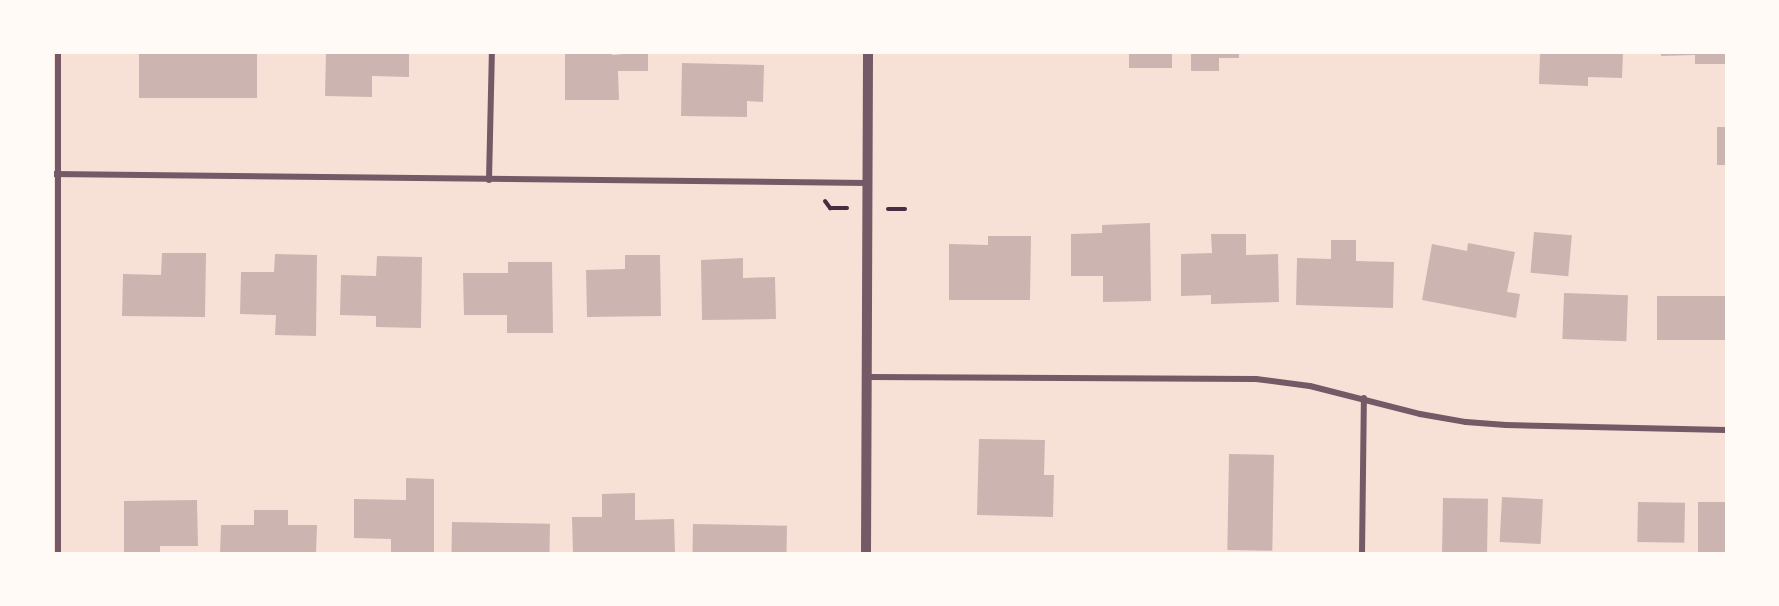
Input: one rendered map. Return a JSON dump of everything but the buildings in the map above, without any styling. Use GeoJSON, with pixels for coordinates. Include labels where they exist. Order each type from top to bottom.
{"type":"FeatureCollection","features":[{"type":"Feature","properties":{"kind":"street"},"geometry":{"type":"LineString","coordinates":[[58,52],[55,174],[58,554]]}},
{"type":"Feature","properties":{"kind":"street"},"geometry":{"type":"LineString","coordinates":[[489,180],[492,52]]}},
{"type":"Feature","properties":{"kind":"street"},"geometry":{"type":"LineString","coordinates":[[866,554],[868,52]]}},
{"type":"Feature","properties":{"kind":"street"},"geometry":{"type":"LineString","coordinates":[[55,174],[867,183]]}},
{"type":"Feature","properties":{"kind":"street"},"geometry":{"type":"LineString","coordinates":[[868,377],[1256,379],[1310,386],[1420,414],[1506,425],[1726,430]]}},
{"type":"Feature","properties":{"kind":"street"},"geometry":{"type":"LineString","coordinates":[[1362,554],[1364,398]]}}]}
